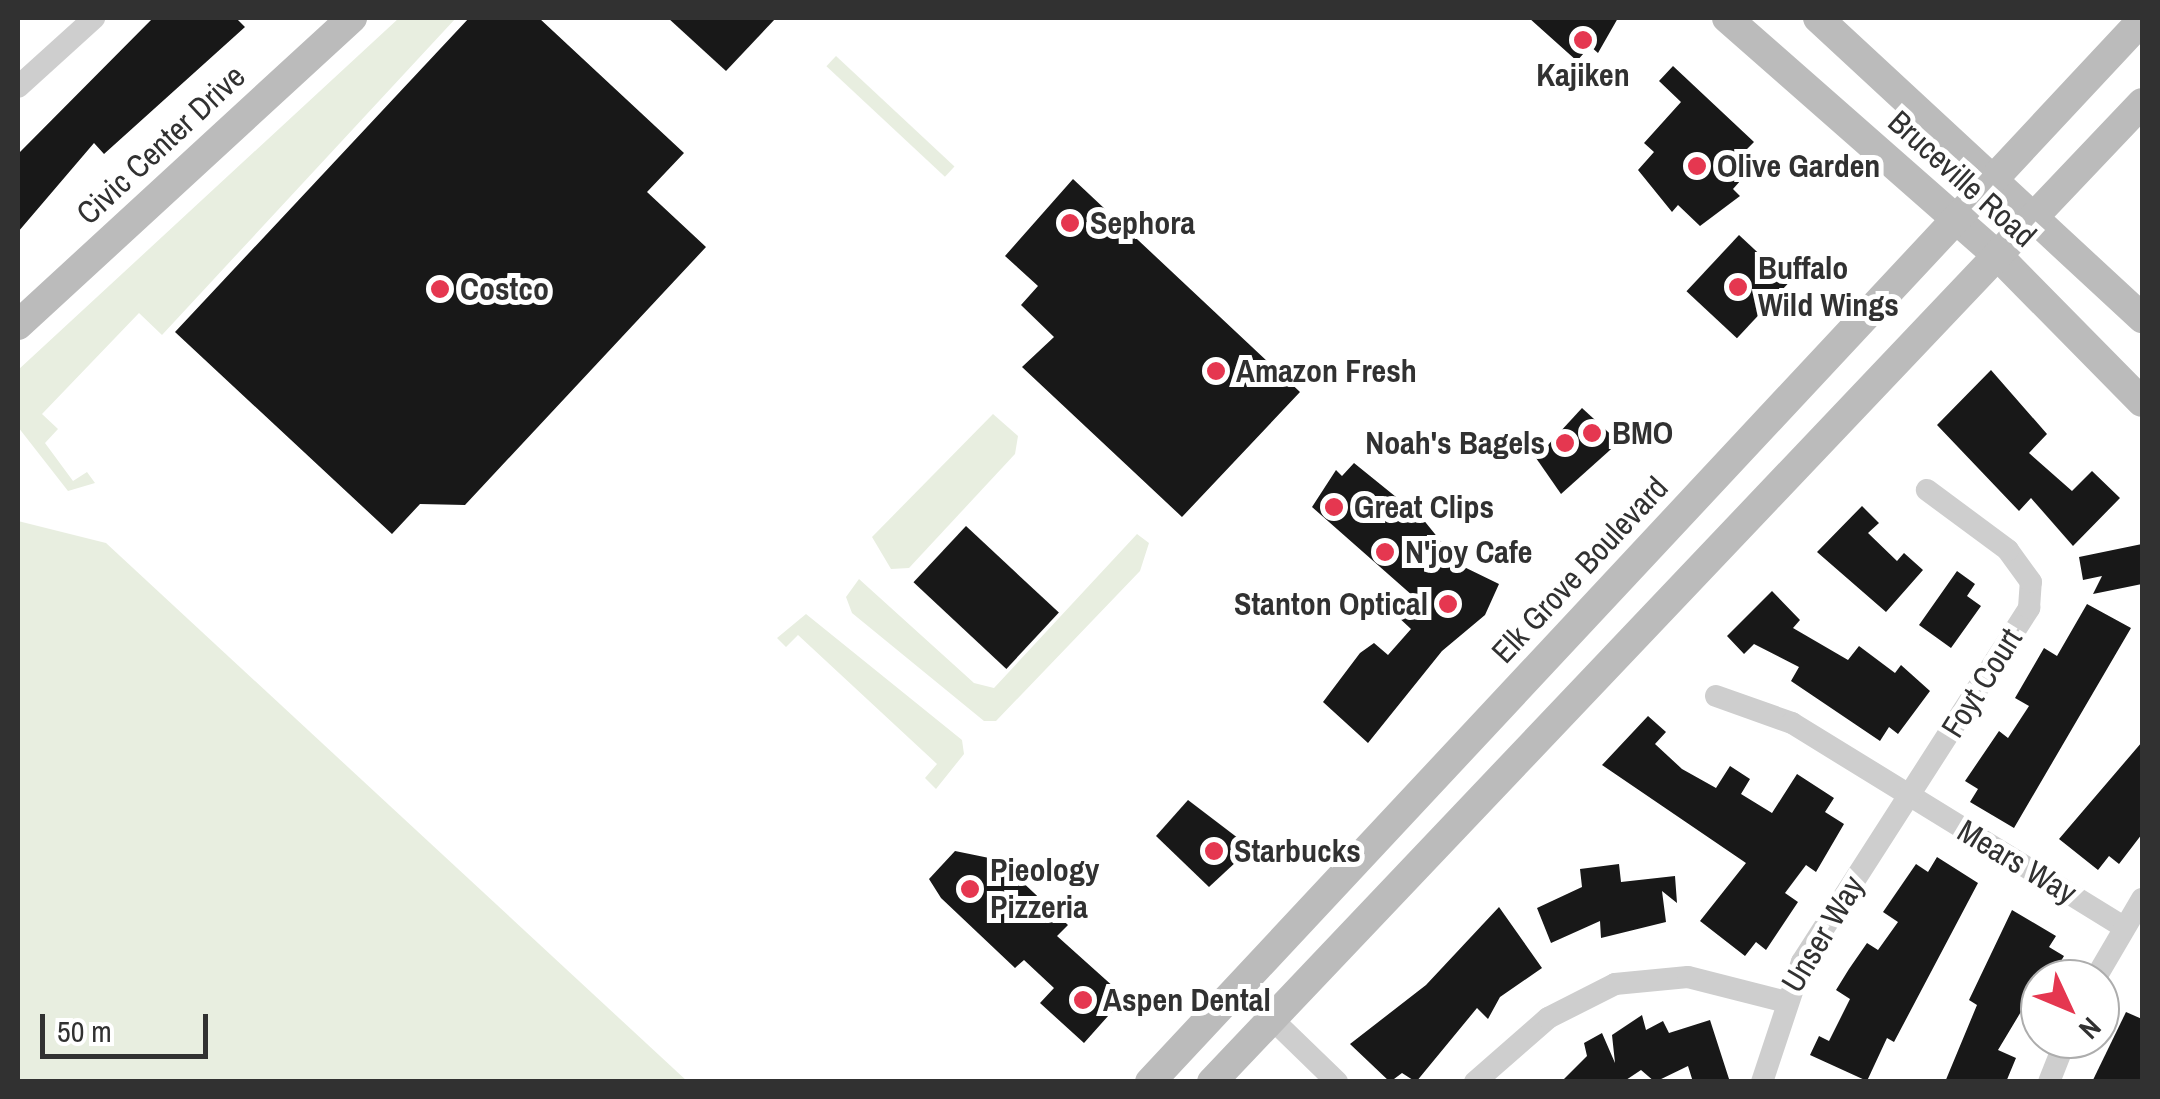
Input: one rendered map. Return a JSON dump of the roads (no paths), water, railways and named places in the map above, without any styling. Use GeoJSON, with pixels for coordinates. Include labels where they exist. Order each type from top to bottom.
{"type":"FeatureCollection","features":[{"type":"Feature","properties":{"kind":"main road","name":"Civic Center Drive"},"geometry":{"type":"LineString","coordinates":[[18,325],[352,18]]}},
{"type":"Feature","properties":{"kind":"main road","name":"Bruceville Road"},"geometry":{"type":"LineString","coordinates":[[1726,18],[1998,255],[2142,402]]}},
{"type":"Feature","properties":{"kind":"main road","name":"Bruceville Road"},"geometry":{"type":"LineString","coordinates":[[1818,18],[2038,212],[2142,318]]}},
{"type":"Feature","properties":{"kind":"main road","name":"Elk Grove Boulevard"},"geometry":{"type":"LineString","coordinates":[[1150,1082],[2142,20]]}},
{"type":"Feature","properties":{"kind":"main road"},"geometry":{"type":"LineString","coordinates":[[1212,1082],[2142,103]]}},
{"type":"Feature","properties":{"kind":"street"},"geometry":{"type":"LineString","coordinates":[[23,71],[94,18]]}},
{"type":"Feature","properties":{"kind":"street","name":"Foyt Court"},"geometry":{"type":"LineString","coordinates":[[1909,797],[2030,595],[2008,550],[1927,490]]}},
{"type":"Feature","properties":{"kind":"street","name":"Mears Way"},"geometry":{"type":"LineString","coordinates":[[1716,696],[1770,712],[2124,927]]}},
{"type":"Feature","properties":{"kind":"street","name":"Unser Way"},"geometry":{"type":"LineString","coordinates":[[1762,1082],[1783,1001],[1909,797]]}},
{"type":"Feature","properties":{"kind":"street"},"geometry":{"type":"LineString","coordinates":[[2106,959],[2142,898]]}},
{"type":"Feature","properties":{"kind":"street"},"geometry":{"type":"LineString","coordinates":[[1475,1082],[1548,1018],[1615,984],[1688,977],[1783,1001]]}},
{"type":"Feature","properties":{"kind":"street"},"geometry":{"type":"LineString","coordinates":[[1271,1018],[1337,1082]]}},
{"type":"Feature","properties":{"kind":"place","name":"Kajiken"},"geometry":{"type":"Point","coordinates":[1583,40]}},
{"type":"Feature","properties":{"kind":"place","name":"Olive Garden"},"geometry":{"type":"Point","coordinates":[1697,166]}},
{"type":"Feature","properties":{"kind":"place","name":"Sephora"},"geometry":{"type":"Point","coordinates":[1070,223]}},
{"type":"Feature","properties":{"kind":"place","name":"Buffalo Wild Wings"},"geometry":{"type":"Point","coordinates":[1738,287]}},
{"type":"Feature","properties":{"kind":"place","name":"Costco"},"geometry":{"type":"Point","coordinates":[440,289]}},
{"type":"Feature","properties":{"kind":"place","name":"Amazon Fresh"},"geometry":{"type":"Point","coordinates":[1216,371]}},
{"type":"Feature","properties":{"kind":"place","name":"BMO"},"geometry":{"type":"Point","coordinates":[1592,433]}},
{"type":"Feature","properties":{"kind":"place","name":"Noah's Bagels"},"geometry":{"type":"Point","coordinates":[1565,443]}},
{"type":"Feature","properties":{"kind":"place","name":"Great Clips"},"geometry":{"type":"Point","coordinates":[1334,507]}},
{"type":"Feature","properties":{"kind":"place","name":"N'joy Cafe"},"geometry":{"type":"Point","coordinates":[1385,552]}},
{"type":"Feature","properties":{"kind":"place","name":"Stanton Optical"},"geometry":{"type":"Point","coordinates":[1448,604]}},
{"type":"Feature","properties":{"kind":"place","name":"Starbucks"},"geometry":{"type":"Point","coordinates":[1214,851]}},
{"type":"Feature","properties":{"kind":"place","name":"Pieology Pizzeria"},"geometry":{"type":"Point","coordinates":[970,889]}},
{"type":"Feature","properties":{"kind":"place","name":"Aspen Dental"},"geometry":{"type":"Point","coordinates":[1083,1000]}}]}
